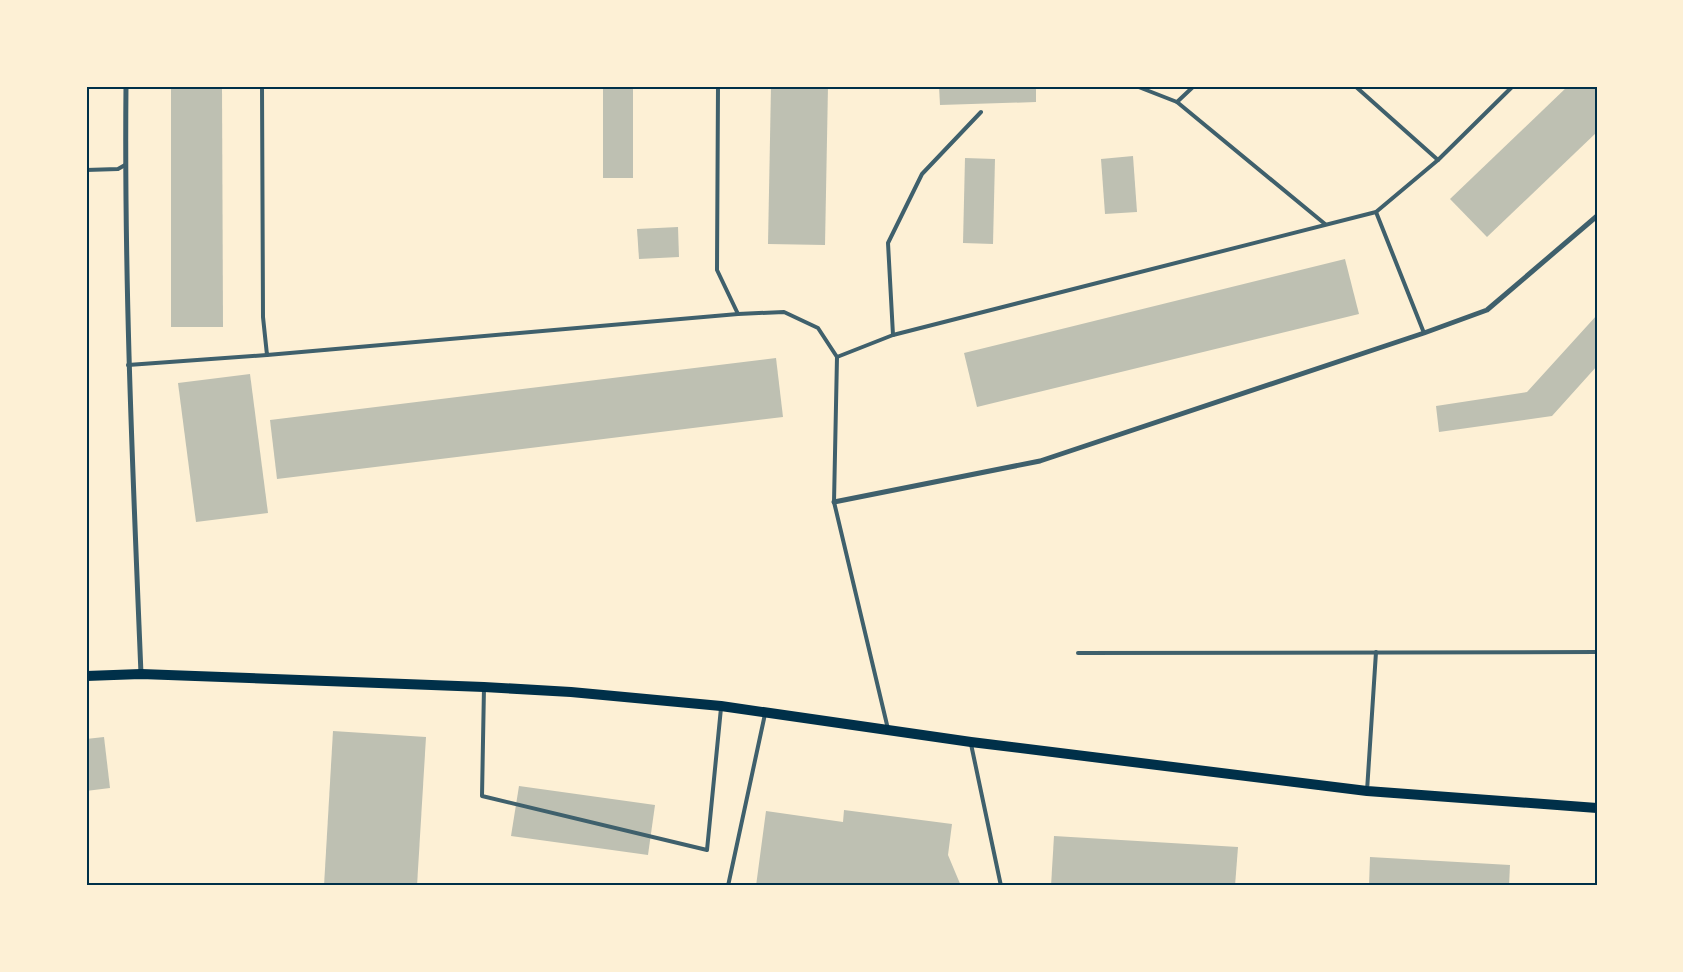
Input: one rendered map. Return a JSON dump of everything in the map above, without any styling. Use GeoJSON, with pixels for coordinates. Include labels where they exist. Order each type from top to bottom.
{"type":"FeatureCollection","features":[{"type":"Feature","properties":{"kind":"main road"},"geometry":{"type":"LineString","coordinates":[[86,676],[141,674],[571,692],[721,706],[888,728],[971,742],[1367,791],[1597,808]]}},
{"type":"Feature","properties":{"kind":"street"},"geometry":{"type":"LineString","coordinates":[[126,86],[125,165],[128,364],[141,674]]}},
{"type":"Feature","properties":{"kind":"street"},"geometry":{"type":"LineString","coordinates":[[834,502],[1040,461],[1424,333],[1487,310],[1597,216]]}},
{"type":"Feature","properties":{"kind":"lane"},"geometry":{"type":"LineString","coordinates":[[262,86],[263,317],[267,355]]}},
{"type":"Feature","properties":{"kind":"lane"},"geometry":{"type":"LineString","coordinates":[[718,86],[717,270],[738,314]]}},
{"type":"Feature","properties":{"kind":"lane"},"geometry":{"type":"LineString","coordinates":[[1136,86],[1177,102],[1325,224]]}},
{"type":"Feature","properties":{"kind":"lane"},"geometry":{"type":"LineString","coordinates":[[1177,102],[1194,86]]}},
{"type":"Feature","properties":{"kind":"lane"},"geometry":{"type":"LineString","coordinates":[[1355,86],[1438,160]]}},
{"type":"Feature","properties":{"kind":"lane"},"geometry":{"type":"LineString","coordinates":[[837,357],[893,335],[1376,212],[1438,160],[1513,86]]}},
{"type":"Feature","properties":{"kind":"lane"},"geometry":{"type":"LineString","coordinates":[[893,335],[888,243],[922,174],[981,112]]}},
{"type":"Feature","properties":{"kind":"lane"},"geometry":{"type":"LineString","coordinates":[[86,170],[118,169],[125,165]]}},
{"type":"Feature","properties":{"kind":"lane"},"geometry":{"type":"LineString","coordinates":[[1376,212],[1424,333]]}},
{"type":"Feature","properties":{"kind":"lane"},"geometry":{"type":"LineString","coordinates":[[128,364],[267,355],[738,314],[784,312],[818,328],[837,357],[834,502],[888,728]]}},
{"type":"Feature","properties":{"kind":"lane"},"geometry":{"type":"LineString","coordinates":[[1367,791],[1376,652]]}},
{"type":"Feature","properties":{"kind":"lane"},"geometry":{"type":"LineString","coordinates":[[1078,653],[1597,652]]}},
{"type":"Feature","properties":{"kind":"lane"},"geometry":{"type":"LineString","coordinates":[[484,687],[482,796],[707,850],[721,706]]}},
{"type":"Feature","properties":{"kind":"lane"},"geometry":{"type":"LineString","coordinates":[[728,886],[766,712]]}},
{"type":"Feature","properties":{"kind":"lane"},"geometry":{"type":"LineString","coordinates":[[971,742],[1001,886]]}},
{"type":"Feature","properties":{"kind":"building"},"geometry":{"type":"Polygon","coordinates":[[[171,86],[222,86],[223,327],[171,327],[171,86]]]}},
{"type":"Feature","properties":{"kind":"building"},"geometry":{"type":"Polygon","coordinates":[[[603,86],[633,86],[633,178],[603,178],[603,86]]]}},
{"type":"Feature","properties":{"kind":"building"},"geometry":{"type":"Polygon","coordinates":[[[771,86],[828,86],[825,245],[768,244],[771,86]]]}},
{"type":"Feature","properties":{"kind":"building"},"geometry":{"type":"Polygon","coordinates":[[[939,86],[1036,86],[1036,102],[940,105],[939,86]]]}},
{"type":"Feature","properties":{"kind":"building"},"geometry":{"type":"Polygon","coordinates":[[[1568,86],[1597,86],[1597,132],[1487,237],[1450,199],[1568,86]]]}},
{"type":"Feature","properties":{"kind":"building"},"geometry":{"type":"Polygon","coordinates":[[[1133,156],[1137,212],[1105,214],[1101,159],[1133,156]]]}},
{"type":"Feature","properties":{"kind":"building"},"geometry":{"type":"Polygon","coordinates":[[[965,158],[995,159],[993,244],[963,243],[965,158]]]}},
{"type":"Feature","properties":{"kind":"building"},"geometry":{"type":"Polygon","coordinates":[[[678,227],[679,257],[639,259],[637,229],[678,227]]]}},
{"type":"Feature","properties":{"kind":"building"},"geometry":{"type":"Polygon","coordinates":[[[1345,259],[1359,314],[977,407],[964,353],[1345,259]]]}},
{"type":"Feature","properties":{"kind":"building"},"geometry":{"type":"Polygon","coordinates":[[[1597,315],[1597,366],[1552,416],[1439,432],[1436,406],[1527,392],[1597,315]]]}},
{"type":"Feature","properties":{"kind":"building"},"geometry":{"type":"Polygon","coordinates":[[[776,358],[783,417],[277,479],[270,420],[776,358]]]}},
{"type":"Feature","properties":{"kind":"building"},"geometry":{"type":"Polygon","coordinates":[[[250,374],[268,513],[196,522],[178,383],[250,374]]]}},
{"type":"Feature","properties":{"kind":"building"},"geometry":{"type":"Polygon","coordinates":[[[333,731],[426,737],[417,886],[324,886],[333,731]]]}},
{"type":"Feature","properties":{"kind":"building"},"geometry":{"type":"Polygon","coordinates":[[[104,737],[110,788],[86,791],[86,739],[104,737]]]}},
{"type":"Feature","properties":{"kind":"building"},"geometry":{"type":"Polygon","coordinates":[[[519,786],[655,805],[648,855],[511,836],[519,786]]]}},
{"type":"Feature","properties":{"kind":"building"},"geometry":{"type":"Polygon","coordinates":[[[844,810],[952,824],[948,855],[961,886],[756,886],[766,811],[843,822],[844,810]]]}},
{"type":"Feature","properties":{"kind":"building"},"geometry":{"type":"Polygon","coordinates":[[[1054,836],[1238,847],[1235,886],[1051,886],[1054,836]]]}},
{"type":"Feature","properties":{"kind":"building"},"geometry":{"type":"Polygon","coordinates":[[[1370,857],[1510,865],[1509,886],[1369,886],[1370,857]]]}}]}
